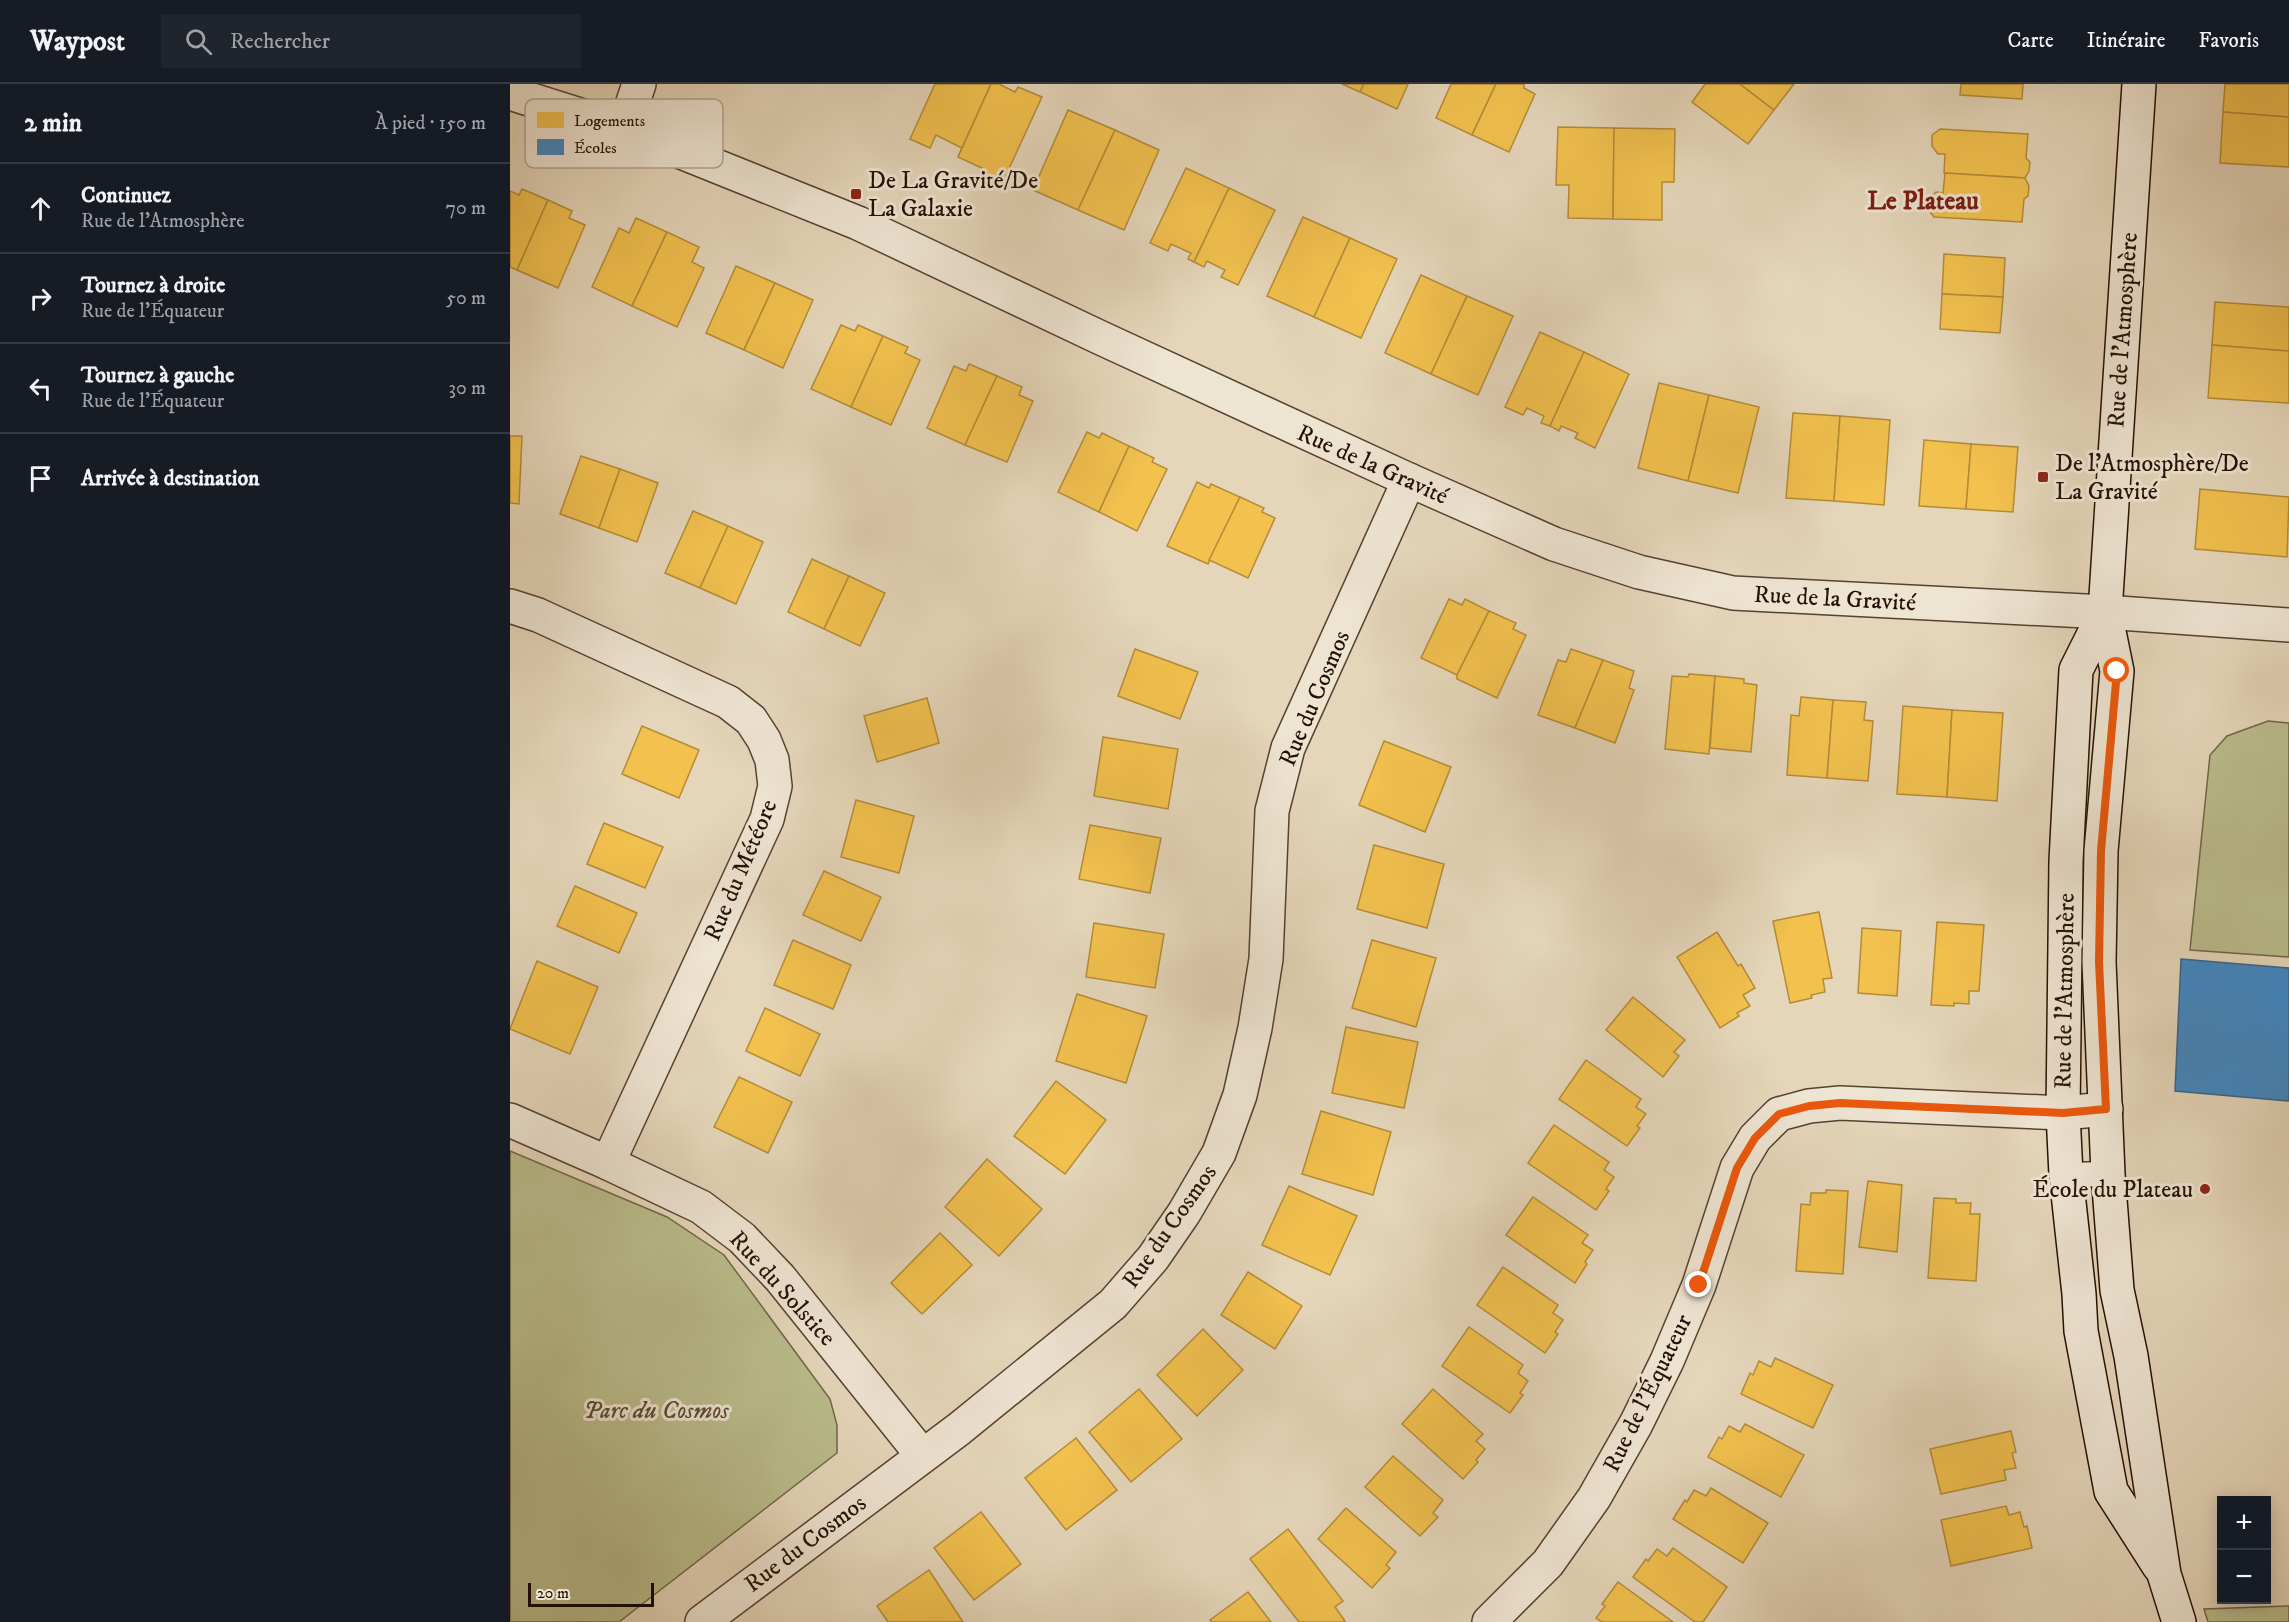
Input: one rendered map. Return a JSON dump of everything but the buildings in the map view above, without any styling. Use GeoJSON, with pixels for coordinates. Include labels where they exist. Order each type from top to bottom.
{"type":"FeatureCollection","features":[{"type":"Feature","properties":{"kind":"street"},"geometry":{"type":"LineString","coordinates":[[634,99],[639,84]]}},
{"type":"Feature","properties":{"kind":"street","name":"Rue de l'Atmosphère"},"geometry":{"type":"LineString","coordinates":[[2139,84],[2105,612],[2117,671],[2105,796],[2099,962],[2108,1174],[2117,1290],[2140,1409],[2164,1574],[2178,1622]]}},
{"type":"Feature","properties":{"kind":"street","name":"Rue de la Gravité"},"geometry":{"type":"LineString","coordinates":[[510,93],[529,99]]}},
{"type":"Feature","properties":{"kind":"street","name":"Rue de la Gravité"},"geometry":{"type":"LineString","coordinates":[[721,168],[858,223],[1111,343],[1554,544],[1639,572],[1733,593],[2105,612],[2289,625]]}},
{"type":"Feature","properties":{"kind":"street","name":"Rue du Cosmos"},"geometry":{"type":"LineString","coordinates":[[702,1622],[959,1429],[1113,1304],[1153,1257],[1184,1214],[1219,1153],[1240,1095],[1255,1028],[1266,959],[1272,811],[1288,748],[1409,480]]}},
{"type":"Feature","properties":{"kind":"street","name":"Rue du Météore"},"geometry":{"type":"LineString","coordinates":[[510,606],[538,615],[728,702],[751,720],[764,740],[772,760],[775,786],[767,819],[608,1163]]}},
{"type":"Feature","properties":{"kind":"street","name":"Rue de l'Atmosphère"},"geometry":{"type":"LineString","coordinates":[[2105,612],[2076,670],[2066,861],[2063,1113],[2066,1175],[2081,1331],[2111,1491],[2164,1574]]}},
{"type":"Feature","properties":{"kind":"street","name":"Rue de l'Équateur"},"geometry":{"type":"LineString","coordinates":[[1489,1622],[1548,1563],[1594,1498],[1636,1424],[1667,1361],[1699,1285],[1737,1168],[1755,1138],[1779,1114],[1809,1106],[1840,1103],[2063,1113],[2106,1109]]}},
{"type":"Feature","properties":{"kind":"street","name":"Rue du Solstice"},"geometry":{"type":"LineString","coordinates":[[510,1120],[700,1207],[742,1238],[780,1278],[922,1455]]}},
{"type":"Feature","properties":{"kind":"lane"},"geometry":{"type":"LineString","coordinates":[[2066,1175],[2108,1174]]}},
{"type":"Feature","properties":{"kind":"green space"},"geometry":{"type":"Polygon","coordinates":[[[2268,721],[2289,723],[2289,957],[2190,950],[2210,755],[2227,736],[2268,721]]]}},
{"type":"Feature","properties":{"kind":"green space","name":"Parc du Cosmos"},"geometry":{"type":"Polygon","coordinates":[[[510,1151],[667,1217],[724,1255],[830,1399],[837,1425],[837,1453],[619,1622],[510,1622],[510,1151]]]}},
{"type":"Feature","properties":{"kind":"green space"},"geometry":{"type":"Polygon","coordinates":[[[2289,1606],[2289,1622],[2208,1622],[2204,1609],[2289,1606]]]}},
{"type":"Feature","properties":{"kind":"place","name":"De La Gravité/De La Galaxie"},"geometry":{"type":"Point","coordinates":[856,194]}},
{"type":"Feature","properties":{"kind":"place","name":"De l'Atmosphère/De La Gravité"},"geometry":{"type":"Point","coordinates":[2043,477]}},
{"type":"Feature","properties":{"kind":"place","name":"École du Plateau"},"geometry":{"type":"Point","coordinates":[2205,1189]}},
{"type":"Feature","properties":{"kind":"district","name":"Le Plateau"},"geometry":{"type":"Point","coordinates":[1923,200]}},
{"type":"Feature","properties":{"kind":"route"},"geometry":{"type":"LineString","coordinates":[[1699,1285],[1725,1211],[1737,1168],[1755,1138],[1779,1114],[1809,1106],[1840,1103],[2063,1113],[2106,1109],[2099,962],[2101,851],[2117,671]]}}]}
